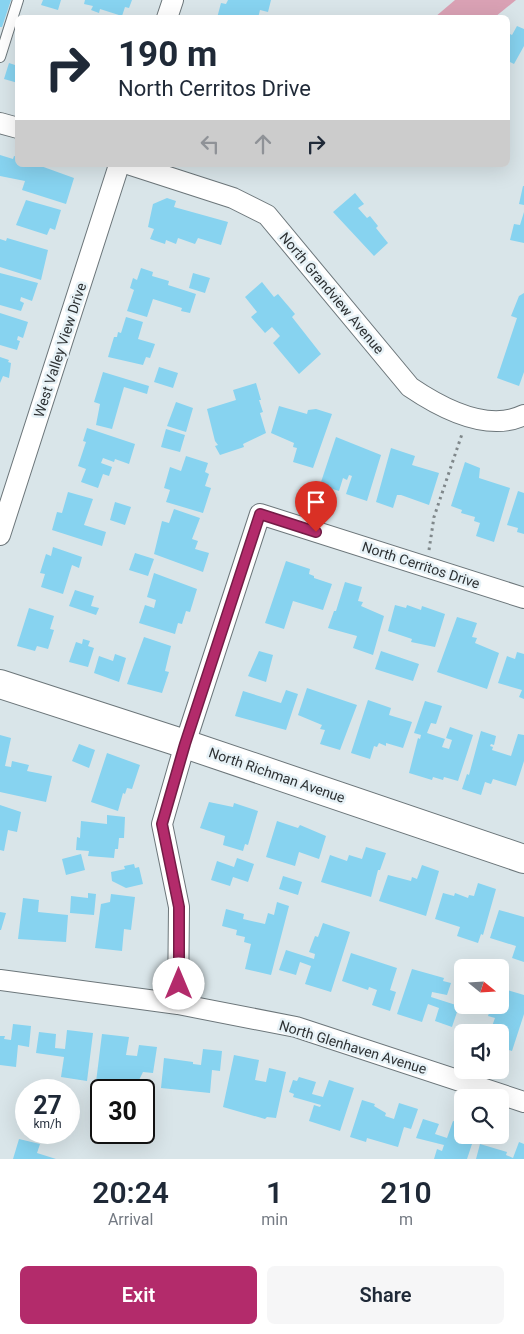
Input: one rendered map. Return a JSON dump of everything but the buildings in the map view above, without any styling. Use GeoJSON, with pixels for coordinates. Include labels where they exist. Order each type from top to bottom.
{"type":"FeatureCollection","features":[{"type":"Feature","properties":{"kind":"street"},"geometry":{"type":"LineString","coordinates":[[168,15],[173,0]]}},
{"type":"Feature","properties":{"kind":"street"},"geometry":{"type":"LineString","coordinates":[[0,123],[15,127]]}},
{"type":"Feature","properties":{"kind":"street","name":"West Valley View Drive"},"geometry":{"type":"LineString","coordinates":[[1,530],[119,167]]}},
{"type":"Feature","properties":{"kind":"street","name":"North Grandview Avenue"},"geometry":{"type":"LineString","coordinates":[[137,167],[233,198],[267,215],[410,387],[436,405],[470,417],[510,422],[524,416]]}},
{"type":"Feature","properties":{"kind":"street","name":"North Cerritos Drive"},"geometry":{"type":"LineString","coordinates":[[185,744],[260,514],[524,598]]}},
{"type":"Feature","properties":{"kind":"street","name":"North Richman Avenue"},"geometry":{"type":"LineString","coordinates":[[0,684],[185,744],[524,859]]}},
{"type":"Feature","properties":{"kind":"street"},"geometry":{"type":"LineString","coordinates":[[178,1004],[179,907],[162,824],[185,744]]}},
{"type":"Feature","properties":{"kind":"street","name":"North Glenhaven Avenue"},"geometry":{"type":"LineString","coordinates":[[0,980],[178,1004],[296,1027],[524,1102]]}},
{"type":"Feature","properties":{"kind":"lane"},"geometry":{"type":"LineString","coordinates":[[0,58],[18,0]]}},
{"type":"Feature","properties":{"kind":"path"},"geometry":{"type":"LineString","coordinates":[[426,567],[434,517],[462,432],[470,417]]}},
{"type":"Feature","properties":{"kind":"shaded area"},"geometry":{"type":"Polygon","coordinates":[[[455,0],[516,0],[497,15],[437,15],[455,0]]]}},
{"type":"Feature","properties":{"kind":"route"},"geometry":{"type":"LineString","coordinates":[[179,984],[179,907],[162,824],[185,744],[260,514],[316,532]]}}]}
